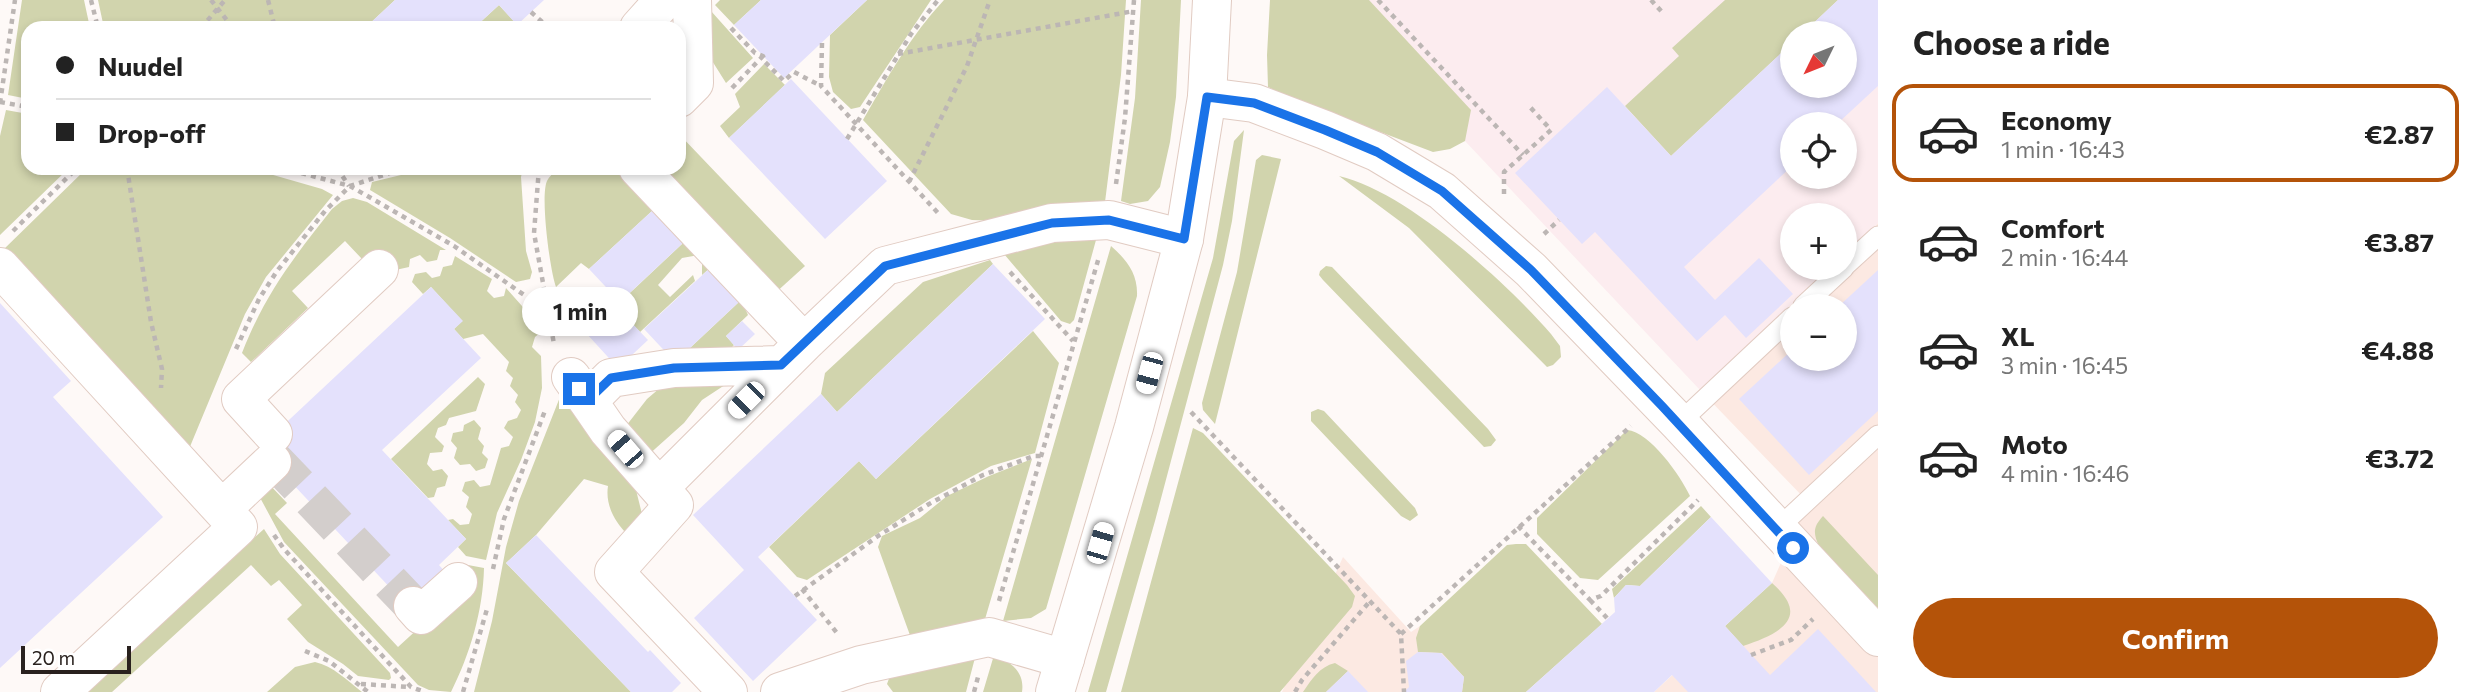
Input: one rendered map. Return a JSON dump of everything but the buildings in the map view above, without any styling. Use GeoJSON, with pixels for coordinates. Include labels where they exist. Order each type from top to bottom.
{"type":"FeatureCollection","features":[{"type":"Feature","properties":{"kind":"street"},"geometry":{"type":"LineString","coordinates":[[645,21],[664,0]]}},
{"type":"Feature","properties":{"kind":"street"},"geometry":{"type":"LineString","coordinates":[[686,91],[694,83],[692,0]]}},
{"type":"Feature","properties":{"kind":"street"},"geometry":{"type":"LineString","coordinates":[[780,692],[861,665],[989,637],[1060,675],[1135,427],[1184,239],[1207,97],[1212,0]]}},
{"type":"Feature","properties":{"kind":"street"},"geometry":{"type":"LineString","coordinates":[[1207,97],[1254,103],[1325,130],[1377,152],[1442,191],[1531,270],[1679,423],[1878,637]]}},
{"type":"Feature","properties":{"kind":"street"},"geometry":{"type":"LineString","coordinates":[[644,175],[792,354]]}},
{"type":"Feature","properties":{"kind":"street"},"geometry":{"type":"LineString","coordinates":[[659,488],[792,354],[885,266],[1052,223],[1109,220],[1184,239]]}},
{"type":"Feature","properties":{"kind":"street"},"geometry":{"type":"LineString","coordinates":[[5,250],[159,439],[230,501],[238,527],[60,692]]}},
{"type":"Feature","properties":{"kind":"street"},"geometry":{"type":"LineString","coordinates":[[230,501],[273,448],[241,399],[379,269]]}},
{"type":"Feature","properties":{"kind":"street"},"geometry":{"type":"LineString","coordinates":[[728,692],[614,572],[674,505],[608,429],[579,389],[611,378],[792,354]]}},
{"type":"Feature","properties":{"kind":"street"},"geometry":{"type":"LineString","coordinates":[[413,606],[421,615],[479,586]]}},
{"type":"Feature","properties":{"kind":"lane"},"geometry":{"type":"LineString","coordinates":[[1857,256],[1878,236]]}},
{"type":"Feature","properties":{"kind":"lane"},"geometry":{"type":"LineString","coordinates":[[1816,294],[1831,280]]}},
{"type":"Feature","properties":{"kind":"lane"},"geometry":{"type":"LineString","coordinates":[[1679,423],[1780,328]]}},
{"type":"Feature","properties":{"kind":"lane"},"geometry":{"type":"LineString","coordinates":[[1776,530],[1878,435]]}},
{"type":"Feature","properties":{"kind":"path"},"geometry":{"type":"LineString","coordinates":[[15,0],[0,103],[21,106]]}},
{"type":"Feature","properties":{"kind":"path"},"geometry":{"type":"LineString","coordinates":[[91,0],[96,21]]}},
{"type":"Feature","properties":{"kind":"path"},"geometry":{"type":"LineString","coordinates":[[211,0],[227,21]]}},
{"type":"Feature","properties":{"kind":"path"},"geometry":{"type":"LineString","coordinates":[[208,21],[225,0]]}},
{"type":"Feature","properties":{"kind":"path"},"geometry":{"type":"LineString","coordinates":[[268,0],[273,21]]}},
{"type":"Feature","properties":{"kind":"path"},"geometry":{"type":"LineString","coordinates":[[847,139],[911,34],[938,0]]}},
{"type":"Feature","properties":{"kind":"path"},"geometry":{"type":"LineString","coordinates":[[909,182],[967,66],[990,0]]}},
{"type":"Feature","properties":{"kind":"path"},"geometry":{"type":"LineString","coordinates":[[1115,191],[1125,118],[1134,0]]}},
{"type":"Feature","properties":{"kind":"path"},"geometry":{"type":"LineString","coordinates":[[1378,0],[1523,155],[1553,133],[1530,107]]}},
{"type":"Feature","properties":{"kind":"path"},"geometry":{"type":"LineString","coordinates":[[1651,0],[1662,12]]}},
{"type":"Feature","properties":{"kind":"path"},"geometry":{"type":"LineString","coordinates":[[898,54],[1134,11]]}},
{"type":"Feature","properties":{"kind":"path"},"geometry":{"type":"LineString","coordinates":[[531,12],[541,21]]}},
{"type":"Feature","properties":{"kind":"path"},"geometry":{"type":"LineString","coordinates":[[821,43],[821,86]]}},
{"type":"Feature","properties":{"kind":"path"},"geometry":{"type":"LineString","coordinates":[[731,89],[763,56],[765,62],[784,81],[794,72],[821,86],[909,182],[1073,341]]}},
{"type":"Feature","properties":{"kind":"path"},"geometry":{"type":"LineString","coordinates":[[5,250],[71,175]]}},
{"type":"Feature","properties":{"kind":"path"},"geometry":{"type":"LineString","coordinates":[[128,175],[151,321],[162,369],[159,439]]}},
{"type":"Feature","properties":{"kind":"path"},"geometry":{"type":"LineString","coordinates":[[308,175],[350,186],[454,246],[547,311]]}},
{"type":"Feature","properties":{"kind":"path"},"geometry":{"type":"LineString","coordinates":[[342,175],[350,186]]}},
{"type":"Feature","properties":{"kind":"path"},"geometry":{"type":"LineString","coordinates":[[233,358],[259,299],[277,271],[325,211],[350,186],[384,175]]}},
{"type":"Feature","properties":{"kind":"path"},"geometry":{"type":"LineString","coordinates":[[538,175],[534,233],[547,311],[558,363],[579,389]]}},
{"type":"Feature","properties":{"kind":"path"},"geometry":{"type":"LineString","coordinates":[[1552,226],[1559,220]]}},
{"type":"Feature","properties":{"kind":"path"},"geometry":{"type":"LineString","coordinates":[[997,611],[1100,255]]}},
{"type":"Feature","properties":{"kind":"path"},"geometry":{"type":"LineString","coordinates":[[463,692],[479,586],[546,408]]}},
{"type":"Feature","properties":{"kind":"path"},"geometry":{"type":"LineString","coordinates":[[1191,412],[1401,634],[1404,692]]}},
{"type":"Feature","properties":{"kind":"path"},"geometry":{"type":"LineString","coordinates":[[1401,634],[1634,424]]}},
{"type":"Feature","properties":{"kind":"path"},"geometry":{"type":"LineString","coordinates":[[795,596],[878,536],[929,504],[983,475],[1034,456],[1042,456]]}},
{"type":"Feature","properties":{"kind":"path"},"geometry":{"type":"LineString","coordinates":[[1590,600],[1601,596],[1699,499]]}},
{"type":"Feature","properties":{"kind":"path"},"geometry":{"type":"LineString","coordinates":[[230,501],[268,525],[284,549],[411,687]]}},
{"type":"Feature","properties":{"kind":"path"},"geometry":{"type":"LineString","coordinates":[[1518,526],[1607,618]]}},
{"type":"Feature","properties":{"kind":"path"},"geometry":{"type":"LineString","coordinates":[[802,589],[861,665]]}},
{"type":"Feature","properties":{"kind":"path"},"geometry":{"type":"LineString","coordinates":[[1295,692],[1301,680],[1371,600]]}},
{"type":"Feature","properties":{"kind":"path"},"geometry":{"type":"LineString","coordinates":[[1751,655],[1791,640],[1815,618]]}},
{"type":"Feature","properties":{"kind":"path"},"geometry":{"type":"LineString","coordinates":[[305,651],[329,661],[368,692]]}},
{"type":"Feature","properties":{"kind":"path"},"geometry":{"type":"LineString","coordinates":[[361,684],[411,687],[425,692]]}},
{"type":"Feature","properties":{"kind":"shaded area"},"geometry":{"type":"Polygon","coordinates":[[[1276,0],[1878,0],[1878,223],[1857,243],[1857,203],[1780,203],[1780,280],[1817,280],[1802,294],[1780,294],[1780,315],[1700,390],[1465,141],[1279,67],[1276,0]]]}},
{"type":"Feature","properties":{"kind":"shaded area"},"geometry":{"type":"Polygon","coordinates":[[[1878,223],[1878,692],[1654,692],[1772,583],[1808,502],[1700,390],[1780,315],[1780,371],[1857,371],[1857,294],[1802,294],[1817,280],[1857,280],[1857,243],[1878,223]]]}},
{"type":"Feature","properties":{"kind":"shaded area"},"geometry":{"type":"Polygon","coordinates":[[[1343,557],[1411,632],[1420,626],[1478,692],[1282,692],[1343,557]]]}},
{"type":"Feature","properties":{"kind":"green space"},"geometry":{"type":"Polygon","coordinates":[[[22,0],[84,0],[88,21],[21,21],[21,98],[8,95],[22,0]]]}},
{"type":"Feature","properties":{"kind":"green space"},"geometry":{"type":"Polygon","coordinates":[[[98,0],[395,0],[372,21],[102,21],[98,0]]]}},
{"type":"Feature","properties":{"kind":"green space"},"geometry":{"type":"Polygon","coordinates":[[[720,0],[761,0],[734,25],[715,5],[720,0]]]}},
{"type":"Feature","properties":{"kind":"green space"},"geometry":{"type":"Polygon","coordinates":[[[867,0],[931,0],[860,107],[851,109],[833,92],[829,77],[830,35],[867,0]]]}},
{"type":"Feature","properties":{"kind":"green space"},"geometry":{"type":"Polygon","coordinates":[[[944,0],[1126,0],[1121,75],[1105,202],[999,221],[972,220],[951,214],[863,120],[910,42],[944,0]]]}},
{"type":"Feature","properties":{"kind":"green space"},"geometry":{"type":"Polygon","coordinates":[[[1141,0],[1181,0],[1176,97],[1160,187],[1148,201],[1130,204],[1121,201],[1135,98],[1141,0]]]}},
{"type":"Feature","properties":{"kind":"green space"},"geometry":{"type":"Polygon","coordinates":[[[1270,0],[1369,0],[1471,110],[1465,141],[1450,149],[1433,152],[1268,87],[1270,0]]]}},
{"type":"Feature","properties":{"kind":"green space"},"geometry":{"type":"Polygon","coordinates":[[[1725,0],[1838,0],[1816,21],[1780,21],[1780,54],[1671,156],[1625,106],[1679,56],[1672,48],[1725,0]]]}},
{"type":"Feature","properties":{"kind":"green space"},"geometry":{"type":"Polygon","coordinates":[[[499,5],[514,21],[482,21],[499,5]]]}},
{"type":"Feature","properties":{"kind":"green space"},"geometry":{"type":"Polygon","coordinates":[[[711,11],[753,58],[726,83],[709,56],[711,11]]]}},
{"type":"Feature","properties":{"kind":"green space"},"geometry":{"type":"Polygon","coordinates":[[[764,64],[785,85],[729,138],[720,126],[740,107],[735,94],[764,64]]]}},
{"type":"Feature","properties":{"kind":"green space"},"geometry":{"type":"Polygon","coordinates":[[[6,110],[21,113],[21,175],[62,175],[0,235],[0,136],[6,110]]]}},
{"type":"Feature","properties":{"kind":"green space"},"geometry":{"type":"Polygon","coordinates":[[[1244,130],[1232,221],[1223,265],[1155,521],[1106,692],[1088,692],[1213,258],[1234,141],[1244,130]]]}},
{"type":"Feature","properties":{"kind":"green space"},"geometry":{"type":"Polygon","coordinates":[[[686,141],[805,266],[773,295],[662,175],[686,175],[686,141]]]}},
{"type":"Feature","properties":{"kind":"green space"},"geometry":{"type":"Polygon","coordinates":[[[1262,155],[1281,159],[1215,424],[1203,410],[1202,403],[1237,272],[1256,160],[1262,155]]]}},
{"type":"Feature","properties":{"kind":"green space"},"geometry":{"type":"Polygon","coordinates":[[[80,175],[273,175],[322,189],[333,195],[266,277],[245,314],[189,449],[3,250],[80,175]]]}},
{"type":"Feature","properties":{"kind":"green space"},"geometry":{"type":"Polygon","coordinates":[[[401,175],[521,175],[526,251],[532,272],[530,279],[516,282],[370,190],[372,182],[401,175]]]}},
{"type":"Feature","properties":{"kind":"green space"},"geometry":{"type":"Polygon","coordinates":[[[626,175],[653,200],[699,255],[682,258],[658,285],[670,297],[693,275],[695,281],[640,332],[616,306],[682,244],[652,211],[589,269],[581,263],[556,287],[545,217],[545,189],[550,176],[626,175]]]}},
{"type":"Feature","properties":{"kind":"green space"},"geometry":{"type":"Polygon","coordinates":[[[1339,176],[1366,185],[1394,200],[1454,242],[1532,313],[1560,346],[1561,357],[1547,367],[1409,228],[1339,176]]]}},
{"type":"Feature","properties":{"kind":"green space"},"geometry":{"type":"Polygon","coordinates":[[[353,198],[367,202],[446,250],[440,250],[437,260],[427,262],[420,255],[410,259],[409,267],[391,271],[371,251],[362,259],[345,241],[292,291],[308,308],[251,362],[242,353],[271,294],[332,209],[342,201],[353,198]]]}},
{"type":"Feature","properties":{"kind":"green space"},"geometry":{"type":"Polygon","coordinates":[[[1088,237],[1096,240],[1074,320],[1070,324],[1061,321],[1004,254],[1060,240],[1088,237]]]}},
{"type":"Feature","properties":{"kind":"green space"},"geometry":{"type":"Polygon","coordinates":[[[1111,246],[1130,268],[1136,281],[1137,296],[1046,609],[1031,618],[1003,621],[1111,246]]]}},
{"type":"Feature","properties":{"kind":"green space"},"geometry":{"type":"Polygon","coordinates":[[[455,256],[492,279],[487,291],[494,298],[504,296],[506,288],[541,332],[535,337],[532,347],[541,356],[542,388],[535,422],[497,513],[486,560],[466,556],[458,547],[466,539],[448,520],[453,519],[460,525],[469,524],[472,514],[466,507],[469,497],[462,491],[465,482],[474,480],[480,487],[490,485],[501,448],[509,446],[513,437],[504,428],[508,421],[517,418],[521,410],[515,402],[518,395],[510,386],[513,378],[506,371],[509,362],[483,334],[463,339],[454,329],[462,321],[431,287],[423,294],[412,282],[415,274],[426,272],[432,278],[440,276],[443,267],[452,265],[455,256]]]}},
{"type":"Feature","properties":{"kind":"green space"},"geometry":{"type":"Polygon","coordinates":[[[708,260],[728,277],[748,315],[726,336],[734,345],[722,357],[675,362],[740,301],[710,268],[702,275],[702,263],[708,260]]]}},
{"type":"Feature","properties":{"kind":"green space"},"geometry":{"type":"Polygon","coordinates":[[[990,260],[993,264],[837,412],[821,394],[825,373],[923,282],[990,260]]]}},
{"type":"Feature","properties":{"kind":"green space"},"geometry":{"type":"Polygon","coordinates":[[[1326,266],[1332,267],[1488,429],[1496,440],[1491,446],[1484,447],[1323,280],[1319,275],[1326,266]]]}},
{"type":"Feature","properties":{"kind":"green space"},"geometry":{"type":"Polygon","coordinates":[[[1033,331],[1059,363],[1035,453],[991,466],[930,499],[807,580],[797,577],[769,547],[859,461],[876,479],[1033,331]]]}},
{"type":"Feature","properties":{"kind":"green space"},"geometry":{"type":"Polygon","coordinates":[[[674,376],[734,379],[702,400],[684,423],[646,457],[626,426],[647,399],[674,376]]]}},
{"type":"Feature","properties":{"kind":"green space"},"geometry":{"type":"Polygon","coordinates":[[[478,377],[485,384],[476,411],[449,418],[446,425],[438,428],[435,437],[444,446],[442,452],[430,453],[427,464],[433,471],[442,469],[448,476],[445,486],[437,488],[434,497],[428,498],[391,459],[478,377]]]}},
{"type":"Feature","properties":{"kind":"green space"},"geometry":{"type":"Polygon","coordinates":[[[562,383],[634,482],[643,518],[627,534],[612,513],[608,486],[584,479],[536,535],[506,563],[631,692],[474,692],[492,621],[506,547],[519,501],[560,397],[562,383]]]}},
{"type":"Feature","properties":{"kind":"green space"},"geometry":{"type":"Polygon","coordinates":[[[1318,409],[1324,411],[1415,508],[1418,515],[1410,521],[1401,516],[1311,421],[1311,412],[1318,409]]]}},
{"type":"Feature","properties":{"kind":"green space"},"geometry":{"type":"Polygon","coordinates":[[[474,420],[481,428],[478,439],[484,446],[482,453],[488,459],[485,468],[476,471],[470,464],[460,465],[454,458],[457,448],[451,441],[453,433],[463,431],[464,425],[474,420]]]}},
{"type":"Feature","properties":{"kind":"green space"},"geometry":{"type":"Polygon","coordinates":[[[1193,428],[1203,433],[1355,596],[1352,607],[1280,692],[1121,692],[1193,428]]]}},
{"type":"Feature","properties":{"kind":"green space"},"geometry":{"type":"Polygon","coordinates":[[[1627,430],[1645,438],[1654,446],[1672,466],[1690,496],[1598,580],[1580,578],[1537,534],[1537,518],[1627,430]]]}},
{"type":"Feature","properties":{"kind":"green space"},"geometry":{"type":"Polygon","coordinates":[[[1032,459],[983,626],[911,638],[878,547],[882,536],[920,518],[947,496],[1032,459]]]}},
{"type":"Feature","properties":{"kind":"green space"},"geometry":{"type":"Polygon","coordinates":[[[268,483],[287,503],[275,514],[398,647],[467,584],[459,573],[468,565],[484,568],[474,632],[451,692],[429,690],[418,685],[284,542],[257,492],[268,483]]]}},
{"type":"Feature","properties":{"kind":"green space"},"geometry":{"type":"Polygon","coordinates":[[[1701,506],[1711,517],[1640,586],[1626,585],[1614,598],[1612,589],[1701,506]]]}},
{"type":"Feature","properties":{"kind":"green space"},"geometry":{"type":"Polygon","coordinates":[[[1823,516],[1878,575],[1878,608],[1819,546],[1815,530],[1823,516]]]}},
{"type":"Feature","properties":{"kind":"green space"},"geometry":{"type":"Polygon","coordinates":[[[264,529],[280,554],[390,673],[389,680],[358,676],[308,642],[287,619],[302,605],[279,580],[271,586],[251,565],[112,692],[83,692],[264,529]]]}},
{"type":"Feature","properties":{"kind":"green space"},"geometry":{"type":"Polygon","coordinates":[[[1526,544],[1602,624],[1526,692],[1462,692],[1464,677],[1442,653],[1418,652],[1416,638],[1420,626],[1507,545],[1526,544]]]}},
{"type":"Feature","properties":{"kind":"green space"},"geometry":{"type":"Polygon","coordinates":[[[1772,583],[1784,595],[1790,615],[1779,630],[1743,646],[1725,626],[1772,583]]]}},
{"type":"Feature","properties":{"kind":"green space"},"geometry":{"type":"Polygon","coordinates":[[[976,654],[966,692],[893,692],[887,684],[891,673],[976,654]]]}},
{"type":"Feature","properties":{"kind":"green space"},"geometry":{"type":"Polygon","coordinates":[[[994,655],[1006,661],[1019,673],[1022,692],[983,692],[994,655]]]}},
{"type":"Feature","properties":{"kind":"green space"},"geometry":{"type":"Polygon","coordinates":[[[315,662],[334,670],[362,692],[267,692],[295,667],[315,662]]]}},
{"type":"Feature","properties":{"kind":"green space"},"geometry":{"type":"Polygon","coordinates":[[[1335,663],[1348,671],[1326,692],[1303,692],[1320,671],[1335,663]]]}},
{"type":"Feature","properties":{"kind":"tunnel"},"geometry":{"type":"LineString","coordinates":[[272,462],[274,460],[413,606]]}},
{"type":"Feature","properties":{"kind":"route"},"geometry":{"type":"LineString","coordinates":[[579,389],[587,401],[611,378],[674,368],[781,365],[885,266],[1052,223],[1109,220],[1184,239],[1207,97],[1254,103],[1377,152],[1442,191],[1531,270],[1793,548]]}}]}
